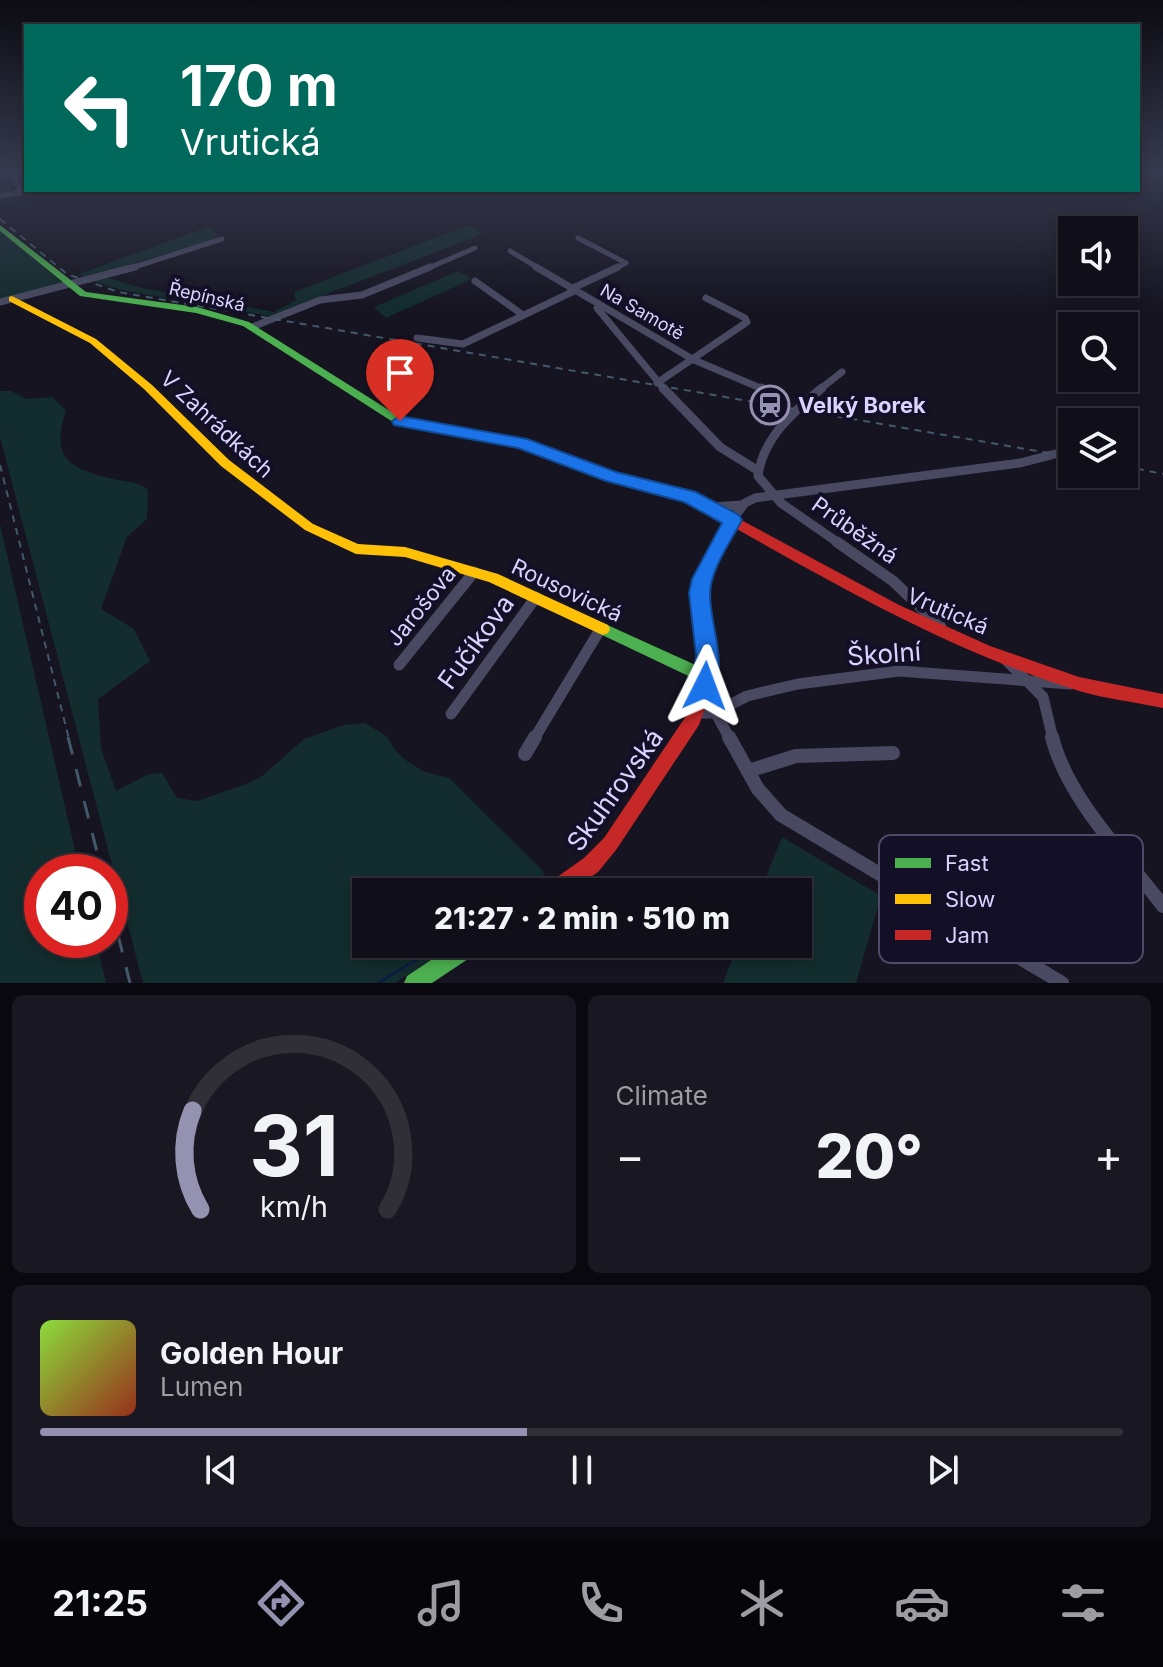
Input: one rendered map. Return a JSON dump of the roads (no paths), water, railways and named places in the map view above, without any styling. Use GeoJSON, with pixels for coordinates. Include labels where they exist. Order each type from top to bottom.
{"type":"FeatureCollection","features":[{"type":"Feature","properties":{"kind":"street","name":"Řepínská"},"geometry":{"type":"LineString","coordinates":[[0,227],[68,284],[97,298],[197,310],[252,327],[394,419],[450,429]]}},
{"type":"Feature","properties":{"kind":"street"},"geometry":{"type":"LineString","coordinates":[[572,290],[626,263],[578,238]]}},
{"type":"Feature","properties":{"kind":"street"},"geometry":{"type":"LineString","coordinates":[[6,300],[222,239]]}},
{"type":"Feature","properties":{"kind":"street"},"geometry":{"type":"LineString","coordinates":[[252,327],[320,300],[362,295],[475,248]]}},
{"type":"Feature","properties":{"kind":"street","name":"Na Samotě"},"geometry":{"type":"LineString","coordinates":[[510,251],[694,360],[765,390]]}},
{"type":"Feature","properties":{"kind":"street"},"geometry":{"type":"LineString","coordinates":[[475,281],[523,315]]}},
{"type":"Feature","properties":{"kind":"street","name":"Na Samotě"},"geometry":{"type":"LineString","coordinates":[[417,338],[460,345],[572,290]]}},
{"type":"Feature","properties":{"kind":"street","name":"Na Samotě"},"geometry":{"type":"LineString","coordinates":[[657,383],[747,320],[706,298]]}},
{"type":"Feature","properties":{"kind":"street","name":"V Zahrádkách"},"geometry":{"type":"LineString","coordinates":[[6,300],[93,341],[148,387],[225,463],[297,520],[356,549],[405,552]]}},
{"type":"Feature","properties":{"kind":"street"},"geometry":{"type":"LineString","coordinates":[[597,305],[597,310],[616,328],[657,383],[710,438],[757,470],[783,424],[842,372]]}},
{"type":"Feature","properties":{"kind":"street","name":"Vrutická"},"geometry":{"type":"LineString","coordinates":[[450,429],[521,443],[604,474],[673,492],[712,507],[887,607],[1001,656],[1080,684],[1163,701]]}},
{"type":"Feature","properties":{"kind":"street","name":"Průběžná"},"geometry":{"type":"LineString","coordinates":[[776,497],[815,489],[978,469],[1055,454]]}},
{"type":"Feature","properties":{"kind":"street","name":"Průběžná"},"geometry":{"type":"LineString","coordinates":[[757,470],[760,481],[776,497],[884,573],[944,631]]}},
{"type":"Feature","properties":{"kind":"street"},"geometry":{"type":"LineString","coordinates":[[732,520],[760,481]]}},
{"type":"Feature","properties":{"kind":"street"},"geometry":{"type":"LineString","coordinates":[[752,496],[776,497]]}},
{"type":"Feature","properties":{"kind":"street","name":"Vrutická"},"geometry":{"type":"LineString","coordinates":[[712,507],[741,505]]}},
{"type":"Feature","properties":{"kind":"street","name":"Skuhrovská"},"geometry":{"type":"LineString","coordinates":[[573,878],[591,865],[610,844],[696,713],[705,684],[708,655],[699,593],[732,520]]}},
{"type":"Feature","properties":{"kind":"street","name":"Rousovická"},"geometry":{"type":"LineString","coordinates":[[405,552],[474,572],[536,597],[705,684]]}},
{"type":"Feature","properties":{"kind":"street","name":"Jarošova"},"geometry":{"type":"LineString","coordinates":[[399,665],[474,572]]}},
{"type":"Feature","properties":{"kind":"street","name":"Fučíkova"},"geometry":{"type":"LineString","coordinates":[[451,714],[536,597]]}},
{"type":"Feature","properties":{"kind":"street"},"geometry":{"type":"LineString","coordinates":[[525,754],[601,628]]}},
{"type":"Feature","properties":{"kind":"street"},"geometry":{"type":"LineString","coordinates":[[1001,656],[1043,697],[1057,756],[1070,784],[1109,835]]}},
{"type":"Feature","properties":{"kind":"street","name":"Školní"},"geometry":{"type":"LineString","coordinates":[[696,713],[714,713],[747,696],[786,687],[899,671],[1080,684]]}},
{"type":"Feature","properties":{"kind":"street"},"geometry":{"type":"LineString","coordinates":[[705,684],[714,713],[768,802],[788,820],[879,874]]}},
{"type":"Feature","properties":{"kind":"street"},"geometry":{"type":"LineString","coordinates":[[748,771],[796,756],[893,753]]}},
{"type":"Feature","properties":{"kind":"street"},"geometry":{"type":"LineString","coordinates":[[1143,880],[1163,906]]}},
{"type":"Feature","properties":{"kind":"street"},"geometry":{"type":"LineString","coordinates":[[414,983],[452,958]]}},
{"type":"Feature","properties":{"kind":"street"},"geometry":{"type":"LineString","coordinates":[[1028,963],[1062,983]]}},
{"type":"Feature","properties":{"kind":"waterway"},"geometry":{"type":"LineString","coordinates":[[378,983],[419,958]]}},
{"type":"Feature","properties":{"kind":"railway"},"geometry":{"type":"LineString","coordinates":[[0,219],[67,274],[118,292],[1058,455]]}},
{"type":"Feature","properties":{"kind":"railway"},"geometry":{"type":"LineString","coordinates":[[0,465],[69,739]]}},
{"type":"Feature","properties":{"kind":"railway"},"geometry":{"type":"LineString","coordinates":[[1138,469],[1163,474]]}},
{"type":"Feature","properties":{"kind":"railway"},"geometry":{"type":"LineString","coordinates":[[68,737],[97,854]]}},
{"type":"Feature","properties":{"kind":"railway"},"geometry":{"type":"LineString","coordinates":[[124,958],[130,983]]}},
{"type":"Feature","properties":{"kind":"place","name":"Velký Borek"},"geometry":{"type":"Point","coordinates":[770,405]}}]}
